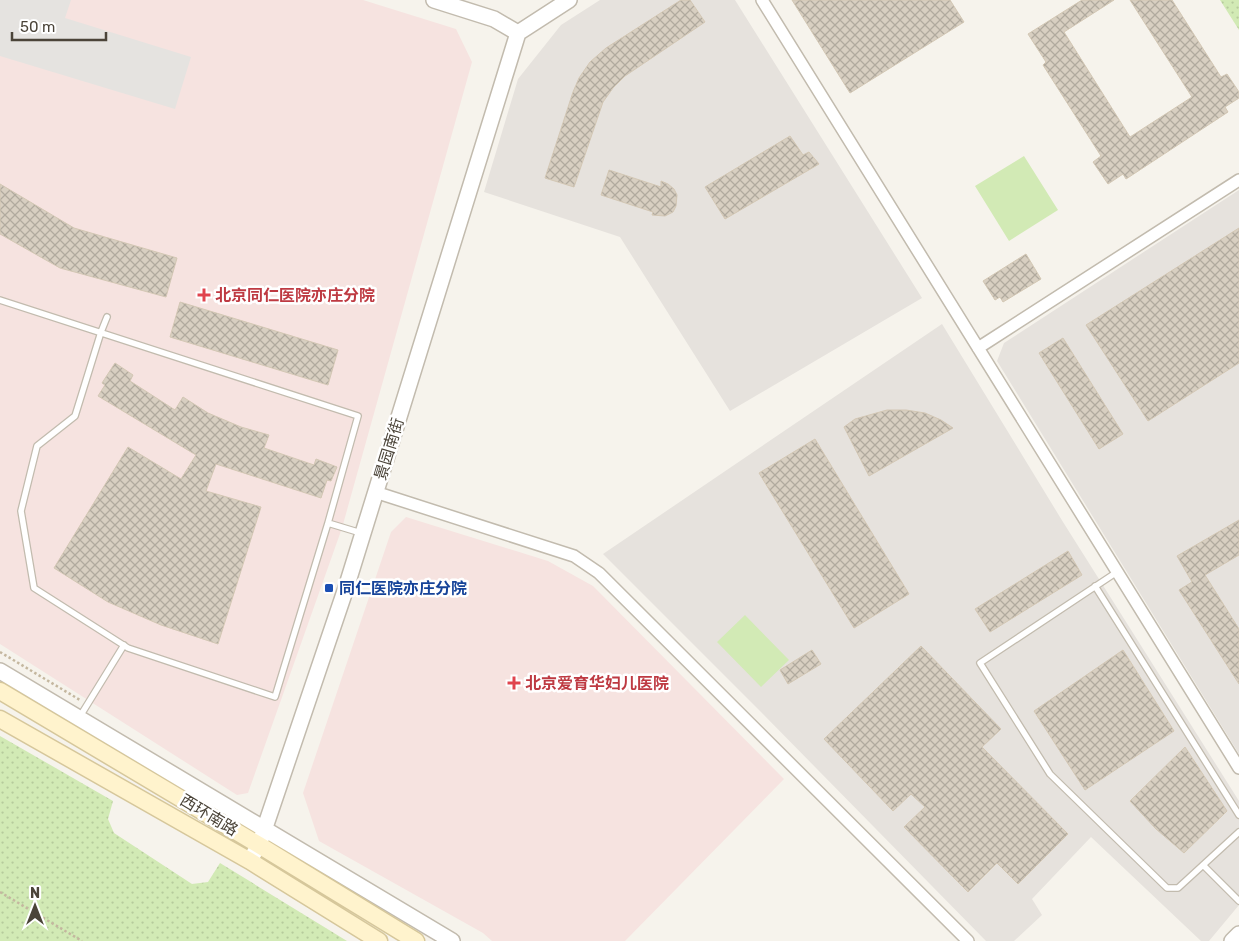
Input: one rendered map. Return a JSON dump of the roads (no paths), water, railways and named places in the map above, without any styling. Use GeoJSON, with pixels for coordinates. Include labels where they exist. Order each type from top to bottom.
{"type":"FeatureCollection","features":[{"type":"Feature","properties":{"kind":"main road","name":"西环南路"},"geometry":{"type":"LineString","coordinates":[[0,691],[416,941]]}},
{"type":"Feature","properties":{"kind":"main road","name":"西环南路"},"geometry":{"type":"LineString","coordinates":[[0,719],[250,860],[379,941]]}},
{"type":"Feature","properties":{"kind":"street"},"geometry":{"type":"LineString","coordinates":[[434,0],[494,19],[518,33],[569,0]]}},
{"type":"Feature","properties":{"kind":"street"},"geometry":{"type":"LineString","coordinates":[[762,0],[1239,768]]}},
{"type":"Feature","properties":{"kind":"street","name":"景园南街"},"geometry":{"type":"LineString","coordinates":[[250,860],[259,845],[363,534],[518,33]]}},
{"type":"Feature","properties":{"kind":"street"},"geometry":{"type":"LineString","coordinates":[[978,348],[1239,180]]}},
{"type":"Feature","properties":{"kind":"street"},"geometry":{"type":"LineString","coordinates":[[376,492],[574,556],[598,573],[968,941]]}},
{"type":"Feature","properties":{"kind":"street"},"geometry":{"type":"LineString","coordinates":[[0,671],[452,941]]}},
{"type":"Feature","properties":{"kind":"street"},"geometry":{"type":"LineString","coordinates":[[1232,941],[1239,934]]}},
{"type":"Feature","properties":{"kind":"lane"},"geometry":{"type":"LineString","coordinates":[[0,300],[101,332],[358,416],[328,523],[275,697],[128,648],[34,588],[21,511],[37,446],[75,416],[101,332],[107,317]]}},
{"type":"Feature","properties":{"kind":"lane"},"geometry":{"type":"LineString","coordinates":[[328,523],[363,534]]}},
{"type":"Feature","properties":{"kind":"lane"},"geometry":{"type":"LineString","coordinates":[[1117,572],[980,663],[1050,774],[1167,888],[1178,888],[1239,832]]}},
{"type":"Feature","properties":{"kind":"lane"},"geometry":{"type":"LineString","coordinates":[[1095,586],[1239,815]]}},
{"type":"Feature","properties":{"kind":"lane"},"geometry":{"type":"LineString","coordinates":[[79,718],[124,645]]}},
{"type":"Feature","properties":{"kind":"lane"},"geometry":{"type":"LineString","coordinates":[[1203,865],[1239,901]]}},
{"type":"Feature","properties":{"kind":"place","name":"北京同仁医院亦庄分院"},"geometry":{"type":"Point","coordinates":[204,295]}},
{"type":"Feature","properties":{"kind":"place","name":"同仁医院亦庄分院"},"geometry":{"type":"Point","coordinates":[329,588]}},
{"type":"Feature","properties":{"kind":"place","name":"北京爱育华妇儿医院"},"geometry":{"type":"Point","coordinates":[514,683]}}]}
